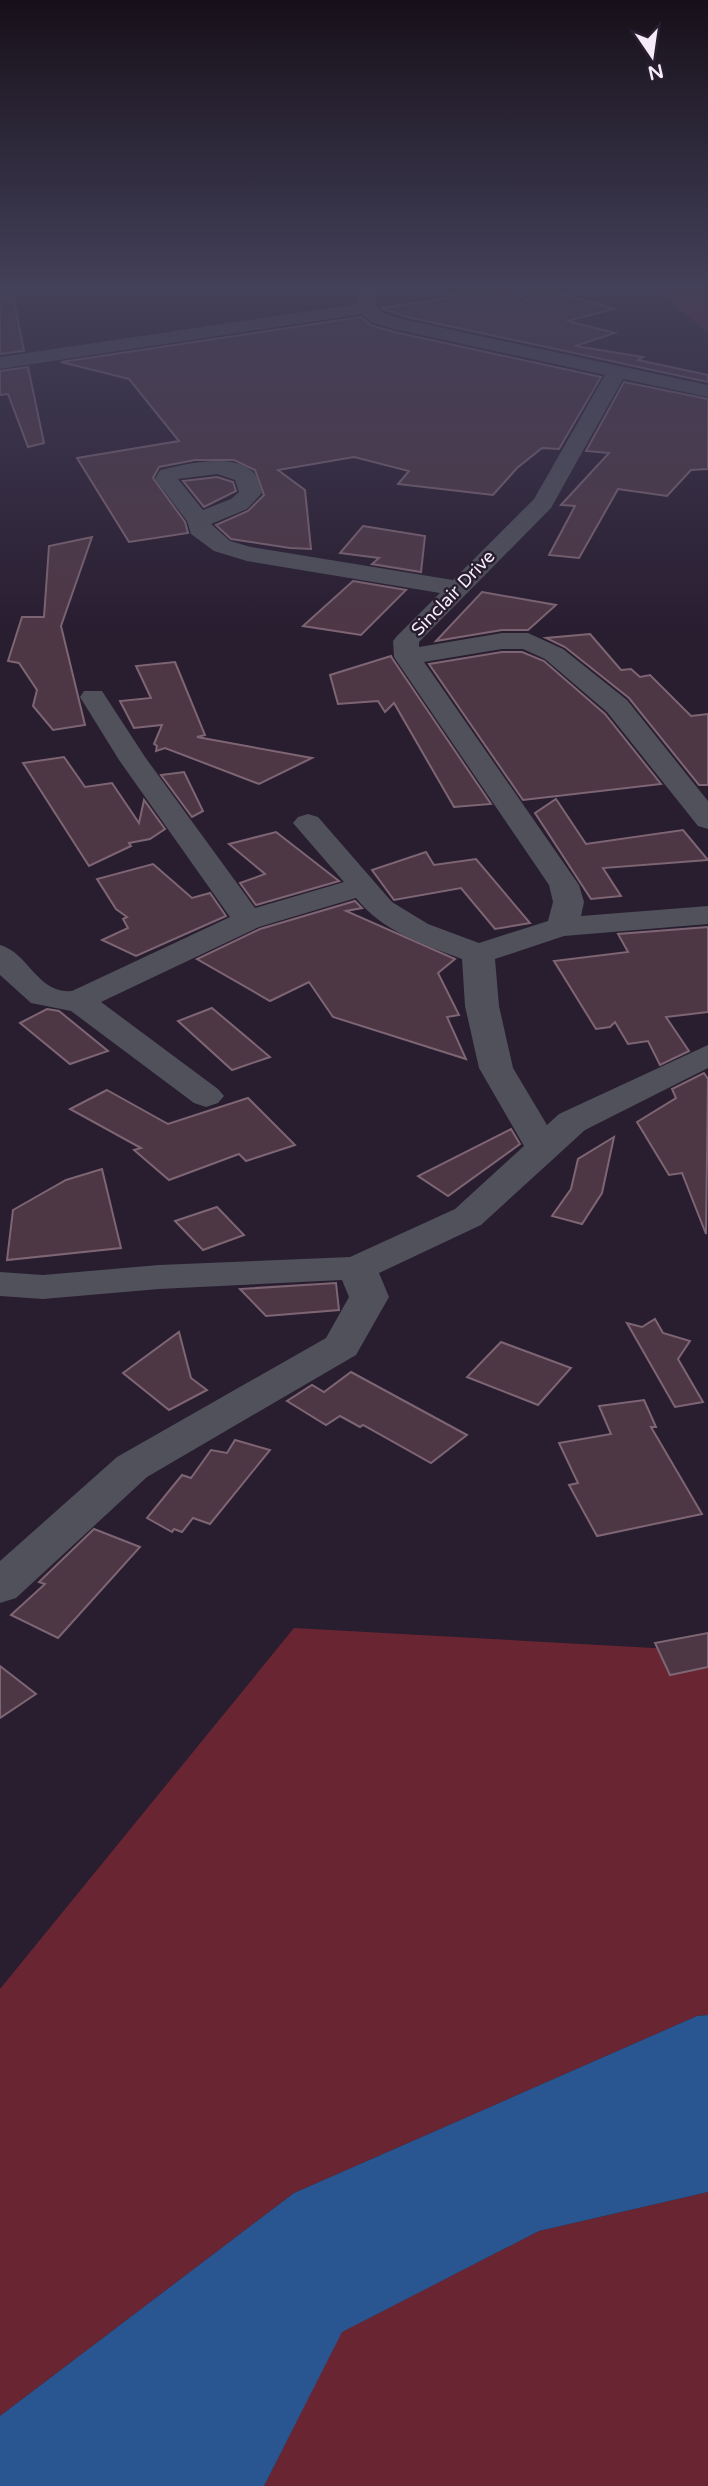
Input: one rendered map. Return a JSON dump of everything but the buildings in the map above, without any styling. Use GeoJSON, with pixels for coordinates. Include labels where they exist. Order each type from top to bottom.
{"type":"FeatureCollection","features":[{"type":"Feature","properties":{"kind":"street","name":"Sinclair Drive"},"geometry":{"type":"LineString","coordinates":[[560,927],[569,911],[570,900],[564,885],[407,657],[406,641],[542,503],[599,404]]}},
{"type":"Feature","properties":{"kind":"street"},"geometry":{"type":"LineString","coordinates":[[199,520],[199,529],[209,538],[222,546],[247,554],[456,588]]}},
{"type":"Feature","properties":{"kind":"street"},"geometry":{"type":"LineString","coordinates":[[407,657],[502,641],[528,641],[554,654],[617,706],[708,820]]}},
{"type":"Feature","properties":{"kind":"street"},"geometry":{"type":"LineString","coordinates":[[93,697],[133,760],[248,920]]}},
{"type":"Feature","properties":{"kind":"street"},"geometry":{"type":"LineString","coordinates":[[308,823],[381,909],[417,931],[478,954],[560,927],[708,915]]}},
{"type":"Feature","properties":{"kind":"street"},"geometry":{"type":"LineString","coordinates":[[0,955],[39,996],[58,1004],[78,1001],[248,920],[363,886]]}},
{"type":"Feature","properties":{"kind":"street"},"geometry":{"type":"LineString","coordinates":[[478,954],[482,1006],[496,1068],[543,1148]]}},
{"type":"Feature","properties":{"kind":"street"},"geometry":{"type":"LineString","coordinates":[[78,1001],[206,1096]]}},
{"type":"Feature","properties":{"kind":"street"},"geometry":{"type":"LineString","coordinates":[[0,1284],[43,1287],[357,1268],[468,1217],[572,1122],[708,1055]]}},
{"type":"Feature","properties":{"kind":"street"},"geometry":{"type":"LineString","coordinates":[[0,1587],[132,1467],[342,1346],[369,1297],[357,1268]]}},
{"type":"Feature","properties":{"kind":"shaded area"},"geometry":{"type":"Polygon","coordinates":[[[294,1628],[708,1651],[708,2015],[697,2016],[294,2193],[0,2416],[0,1989],[294,1628]]]}},
{"type":"Feature","properties":{"kind":"shaded area"},"geometry":{"type":"Polygon","coordinates":[[[708,2192],[708,2486],[264,2486],[341,2332],[539,2231],[708,2192]]]}},
{"type":"Feature","properties":{"kind":"water"},"geometry":{"type":"Polygon","coordinates":[[[708,2015],[708,2192],[539,2231],[342,2332],[264,2486],[0,2486],[0,2416],[294,2193],[697,2016],[708,2015]]]}}]}
